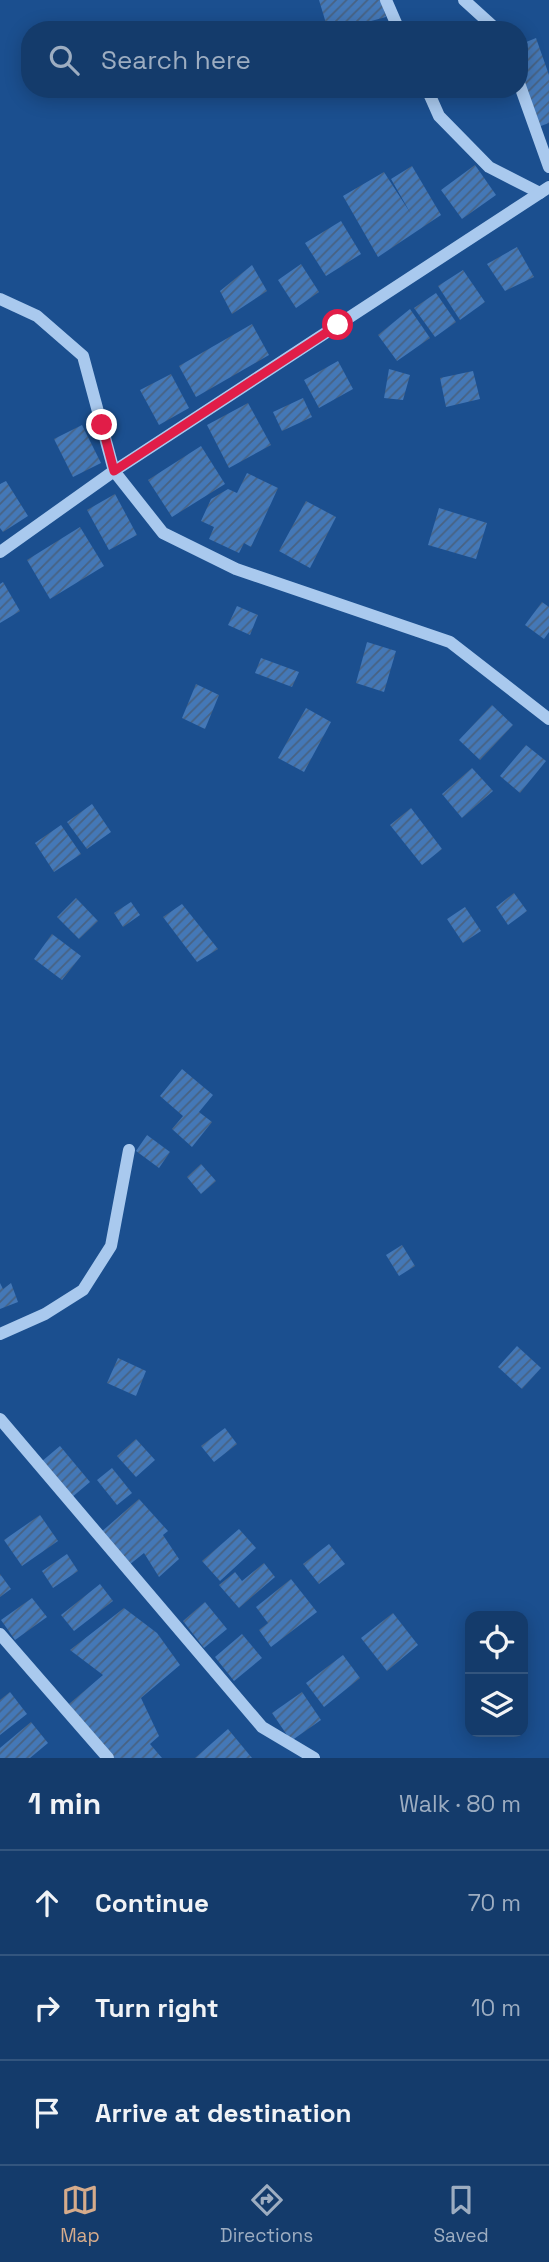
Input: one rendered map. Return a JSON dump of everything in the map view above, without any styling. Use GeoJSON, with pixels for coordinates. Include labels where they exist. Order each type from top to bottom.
{"type":"FeatureCollection","features":[{"type":"Feature","properties":{"kind":"street"},"geometry":{"type":"LineString","coordinates":[[386,0],[394,21]]}},
{"type":"Feature","properties":{"kind":"street"},"geometry":{"type":"LineString","coordinates":[[464,0],[487,21]]}},
{"type":"Feature","properties":{"kind":"street"},"geometry":{"type":"LineString","coordinates":[[431,98],[439,116],[489,167],[545,190]]}},
{"type":"Feature","properties":{"kind":"street"},"geometry":{"type":"LineString","coordinates":[[524,98],[549,167]]}},
{"type":"Feature","properties":{"kind":"street"},"geometry":{"type":"LineString","coordinates":[[0,552],[114,471],[545,190]]}},
{"type":"Feature","properties":{"kind":"street"},"geometry":{"type":"LineString","coordinates":[[0,299],[37,316],[83,356],[114,471],[163,533],[236,569],[450,642],[549,719]]}},
{"type":"Feature","properties":{"kind":"street"},"geometry":{"type":"LineString","coordinates":[[0,1334],[45,1314],[83,1290],[111,1247],[129,1150]]}},
{"type":"Feature","properties":{"kind":"street"},"geometry":{"type":"LineString","coordinates":[[0,1419],[262,1727],[314,1758]]}},
{"type":"Feature","properties":{"kind":"street"},"geometry":{"type":"LineString","coordinates":[[0,1634],[108,1758]]}},
{"type":"Feature","properties":{"kind":"building"},"geometry":{"type":"Polygon","coordinates":[[[319,0],[381,0],[386,17],[371,21],[325,21],[319,0]]]}},
{"type":"Feature","properties":{"kind":"building"},"geometry":{"type":"Polygon","coordinates":[[[536,38],[549,75],[549,123],[538,127],[528,98],[528,41],[536,38]]]}},
{"type":"Feature","properties":{"kind":"building"},"geometry":{"type":"Polygon","coordinates":[[[475,165],[496,195],[462,219],[441,190],[475,165]]]}},
{"type":"Feature","properties":{"kind":"building"},"geometry":{"type":"Polygon","coordinates":[[[412,166],[441,215],[378,257],[343,196],[384,172],[411,214],[391,179],[412,166]]]}},
{"type":"Feature","properties":{"kind":"building"},"geometry":{"type":"Polygon","coordinates":[[[341,221],[361,254],[326,276],[305,243],[341,221]]]}},
{"type":"Feature","properties":{"kind":"building"},"geometry":{"type":"Polygon","coordinates":[[[517,247],[534,277],[505,291],[487,264],[517,247]]]}},
{"type":"Feature","properties":{"kind":"building"},"geometry":{"type":"Polygon","coordinates":[[[301,264],[319,292],[296,308],[278,280],[301,264]]]}},
{"type":"Feature","properties":{"kind":"building"},"geometry":{"type":"Polygon","coordinates":[[[252,265],[267,291],[232,314],[220,291],[252,265]]]}},
{"type":"Feature","properties":{"kind":"building"},"geometry":{"type":"Polygon","coordinates":[[[463,270],[485,302],[460,320],[438,286],[463,270]]]}},
{"type":"Feature","properties":{"kind":"building"},"geometry":{"type":"Polygon","coordinates":[[[436,293],[456,322],[435,337],[414,308],[436,293]]]}},
{"type":"Feature","properties":{"kind":"building"},"geometry":{"type":"Polygon","coordinates":[[[410,309],[430,338],[397,361],[378,335],[410,309]]]}},
{"type":"Feature","properties":{"kind":"building"},"geometry":{"type":"Polygon","coordinates":[[[252,324],[269,355],[196,397],[179,366],[252,324]]]}},
{"type":"Feature","properties":{"kind":"building"},"geometry":{"type":"Polygon","coordinates":[[[338,361],[353,389],[319,408],[304,380],[338,361]]]}},
{"type":"Feature","properties":{"kind":"building"},"geometry":{"type":"Polygon","coordinates":[[[389,369],[410,375],[403,400],[384,398],[389,369]]]}},
{"type":"Feature","properties":{"kind":"building"},"geometry":{"type":"Polygon","coordinates":[[[473,371],[480,399],[446,407],[440,378],[473,371]]]}},
{"type":"Feature","properties":{"kind":"building"},"geometry":{"type":"Polygon","coordinates":[[[171,374],[189,408],[159,425],[140,390],[171,374]]]}},
{"type":"Feature","properties":{"kind":"building"},"geometry":{"type":"Polygon","coordinates":[[[303,398],[312,417],[282,431],[273,412],[303,398]]]}},
{"type":"Feature","properties":{"kind":"building"},"geometry":{"type":"Polygon","coordinates":[[[248,403],[271,445],[229,468],[207,425],[248,403]]]}},
{"type":"Feature","properties":{"kind":"building"},"geometry":{"type":"Polygon","coordinates":[[[82,425],[101,463],[73,477],[54,439],[82,425]]]}},
{"type":"Feature","properties":{"kind":"building"},"geometry":{"type":"Polygon","coordinates":[[[201,446],[225,484],[172,517],[148,480],[201,446]]]}},
{"type":"Feature","properties":{"kind":"building"},"geometry":{"type":"Polygon","coordinates":[[[247,473],[278,488],[251,547],[244,543],[239,553],[209,539],[214,527],[201,521],[211,499],[228,489],[237,493],[247,473]]]}},
{"type":"Feature","properties":{"kind":"building"},"geometry":{"type":"Polygon","coordinates":[[[6,481],[28,516],[3,532],[0,528],[0,484],[6,481]]]}},
{"type":"Feature","properties":{"kind":"building"},"geometry":{"type":"Polygon","coordinates":[[[115,494],[137,535],[109,550],[87,510],[115,494]]]}},
{"type":"Feature","properties":{"kind":"building"},"geometry":{"type":"Polygon","coordinates":[[[306,501],[336,517],[310,568],[279,551],[306,501]]]}},
{"type":"Feature","properties":{"kind":"building"},"geometry":{"type":"Polygon","coordinates":[[[439,508],[487,523],[476,559],[428,545],[439,508]]]}},
{"type":"Feature","properties":{"kind":"building"},"geometry":{"type":"Polygon","coordinates":[[[80,527],[104,566],[50,599],[27,560],[80,527]]]}},
{"type":"Feature","properties":{"kind":"building"},"geometry":{"type":"Polygon","coordinates":[[[3,582],[20,611],[0,623],[0,584],[3,582]]]}},
{"type":"Feature","properties":{"kind":"building"},"geometry":{"type":"Polygon","coordinates":[[[542,602],[549,607],[549,632],[544,639],[525,625],[542,602]]]}},
{"type":"Feature","properties":{"kind":"building"},"geometry":{"type":"Polygon","coordinates":[[[237,606],[258,615],[250,635],[228,625],[237,606]]]}},
{"type":"Feature","properties":{"kind":"building"},"geometry":{"type":"Polygon","coordinates":[[[367,642],[396,651],[384,692],[356,683],[367,642]]]}},
{"type":"Feature","properties":{"kind":"building"},"geometry":{"type":"Polygon","coordinates":[[[261,658],[299,672],[292,687],[255,673],[261,658]]]}},
{"type":"Feature","properties":{"kind":"building"},"geometry":{"type":"Polygon","coordinates":[[[196,684],[219,695],[205,729],[182,718],[196,684]]]}},
{"type":"Feature","properties":{"kind":"building"},"geometry":{"type":"Polygon","coordinates":[[[492,705],[513,725],[480,760],[459,740],[492,705]]]}},
{"type":"Feature","properties":{"kind":"building"},"geometry":{"type":"Polygon","coordinates":[[[306,708],[331,722],[304,772],[278,758],[306,708]]]}},
{"type":"Feature","properties":{"kind":"building"},"geometry":{"type":"Polygon","coordinates":[[[526,745],[546,761],[520,793],[500,776],[526,745]]]}},
{"type":"Feature","properties":{"kind":"building"},"geometry":{"type":"Polygon","coordinates":[[[472,768],[493,791],[462,818],[442,794],[472,768]]]}},
{"type":"Feature","properties":{"kind":"building"},"geometry":{"type":"Polygon","coordinates":[[[92,804],[111,832],[87,849],[67,822],[92,804]]]}},
{"type":"Feature","properties":{"kind":"building"},"geometry":{"type":"Polygon","coordinates":[[[411,808],[442,849],[422,865],[390,825],[411,808]]]}},
{"type":"Feature","properties":{"kind":"building"},"geometry":{"type":"Polygon","coordinates":[[[61,825],[81,854],[54,872],[35,843],[61,825]]]}},
{"type":"Feature","properties":{"kind":"building"},"geometry":{"type":"Polygon","coordinates":[[[514,893],[527,911],[508,925],[496,907],[514,893]]]}},
{"type":"Feature","properties":{"kind":"building"},"geometry":{"type":"Polygon","coordinates":[[[76,898],[98,921],[79,939],[57,917],[76,898]]]}},
{"type":"Feature","properties":{"kind":"building"},"geometry":{"type":"Polygon","coordinates":[[[131,902],[140,915],[123,927],[114,913],[131,902]]]}},
{"type":"Feature","properties":{"kind":"building"},"geometry":{"type":"Polygon","coordinates":[[[182,904],[218,949],[197,962],[163,917],[182,904]]]}},
{"type":"Feature","properties":{"kind":"building"},"geometry":{"type":"Polygon","coordinates":[[[465,907],[481,931],[463,943],[447,919],[465,907]]]}},
{"type":"Feature","properties":{"kind":"building"},"geometry":{"type":"Polygon","coordinates":[[[52,934],[81,956],[62,980],[34,959],[52,934]]]}},
{"type":"Feature","properties":{"kind":"building"},"geometry":{"type":"Polygon","coordinates":[[[182,1069],[213,1095],[199,1112],[212,1122],[192,1147],[172,1129],[183,1116],[160,1096],[182,1069]]]}},
{"type":"Feature","properties":{"kind":"building"},"geometry":{"type":"Polygon","coordinates":[[[147,1135],[170,1152],[159,1168],[136,1151],[147,1135]]]}},
{"type":"Feature","properties":{"kind":"building"},"geometry":{"type":"Polygon","coordinates":[[[201,1164],[216,1181],[201,1194],[187,1177],[201,1164]]]}},
{"type":"Feature","properties":{"kind":"building"},"geometry":{"type":"Polygon","coordinates":[[[402,1245],[415,1266],[399,1276],[386,1255],[402,1245]]]}},
{"type":"Feature","properties":{"kind":"building"},"geometry":{"type":"Polygon","coordinates":[[[0,1283],[3,1289],[11,1283],[18,1302],[0,1309],[0,1283]]]}},
{"type":"Feature","properties":{"kind":"building"},"geometry":{"type":"Polygon","coordinates":[[[517,1346],[541,1368],[522,1389],[498,1367],[517,1346]]]}},
{"type":"Feature","properties":{"kind":"building"},"geometry":{"type":"Polygon","coordinates":[[[118,1358],[146,1371],[136,1396],[107,1383],[118,1358]]]}},
{"type":"Feature","properties":{"kind":"building"},"geometry":{"type":"Polygon","coordinates":[[[225,1428],[237,1444],[214,1462],[201,1446],[225,1428]]]}},
{"type":"Feature","properties":{"kind":"building"},"geometry":{"type":"Polygon","coordinates":[[[136,1439],[155,1460],[136,1477],[117,1456],[136,1439]]]}},
{"type":"Feature","properties":{"kind":"building"},"geometry":{"type":"Polygon","coordinates":[[[60,1446],[90,1482],[71,1498],[41,1462],[60,1446]]]}},
{"type":"Feature","properties":{"kind":"building"},"geometry":{"type":"Polygon","coordinates":[[[112,1468],[132,1493],[117,1505],[97,1480],[112,1468]]]}},
{"type":"Feature","properties":{"kind":"building"},"geometry":{"type":"Polygon","coordinates":[[[139,1499],[168,1531],[163,1535],[179,1559],[159,1577],[144,1553],[129,1565],[100,1533],[139,1499]]]}},
{"type":"Feature","properties":{"kind":"building"},"geometry":{"type":"Polygon","coordinates":[[[40,1515],[58,1541],[22,1566],[4,1540],[40,1515]]]}},
{"type":"Feature","properties":{"kind":"building"},"geometry":{"type":"Polygon","coordinates":[[[239,1529],[256,1548],[220,1581],[202,1561],[239,1529]]]}},
{"type":"Feature","properties":{"kind":"building"},"geometry":{"type":"Polygon","coordinates":[[[329,1544],[345,1564],[319,1584],[303,1564],[329,1544]]]}},
{"type":"Feature","properties":{"kind":"building"},"geometry":{"type":"Polygon","coordinates":[[[67,1554],[78,1571],[53,1588],[42,1571],[67,1554]]]}},
{"type":"Feature","properties":{"kind":"building"},"geometry":{"type":"Polygon","coordinates":[[[264,1563],[275,1577],[239,1608],[219,1585],[235,1572],[242,1581],[264,1563]]]}},
{"type":"Feature","properties":{"kind":"building"},"geometry":{"type":"Polygon","coordinates":[[[0,1574],[11,1589],[0,1597],[0,1574]]]}},
{"type":"Feature","properties":{"kind":"building"},"geometry":{"type":"Polygon","coordinates":[[[291,1579],[317,1612],[271,1647],[259,1630],[268,1623],[256,1607],[291,1579]]]}},
{"type":"Feature","properties":{"kind":"building"},"geometry":{"type":"Polygon","coordinates":[[[100,1584],[113,1601],[74,1631],[61,1615],[100,1584]]]}},
{"type":"Feature","properties":{"kind":"building"},"geometry":{"type":"Polygon","coordinates":[[[32,1598],[47,1617],[15,1640],[1,1620],[32,1598]]]}},
{"type":"Feature","properties":{"kind":"building"},"geometry":{"type":"Polygon","coordinates":[[[205,1602],[227,1629],[204,1648],[183,1621],[205,1602]]]}},
{"type":"Feature","properties":{"kind":"building"},"geometry":{"type":"Polygon","coordinates":[[[124,1608],[157,1633],[180,1665],[141,1698],[159,1736],[150,1744],[162,1758],[112,1758],[69,1704],[103,1675],[70,1650],[124,1608]]]}},
{"type":"Feature","properties":{"kind":"building"},"geometry":{"type":"Polygon","coordinates":[[[393,1613],[418,1645],[387,1671],[361,1638],[393,1613]]]}},
{"type":"Feature","properties":{"kind":"building"},"geometry":{"type":"Polygon","coordinates":[[[242,1634],[262,1658],[234,1681],[215,1657],[242,1634]]]}},
{"type":"Feature","properties":{"kind":"building"},"geometry":{"type":"Polygon","coordinates":[[[343,1655],[360,1678],[324,1707],[306,1683],[343,1655]]]}},
{"type":"Feature","properties":{"kind":"building"},"geometry":{"type":"Polygon","coordinates":[[[10,1692],[27,1714],[0,1735],[0,1700],[10,1692]]]}},
{"type":"Feature","properties":{"kind":"building"},"geometry":{"type":"Polygon","coordinates":[[[302,1692],[321,1720],[291,1741],[272,1713],[302,1692]]]}},
{"type":"Feature","properties":{"kind":"building"},"geometry":{"type":"Polygon","coordinates":[[[31,1722],[48,1743],[30,1758],[0,1758],[0,1748],[31,1722]]]}},
{"type":"Feature","properties":{"kind":"building"},"geometry":{"type":"Polygon","coordinates":[[[228,1729],[252,1758],[195,1758],[228,1729]]]}},
{"type":"Feature","properties":{"kind":"route"},"geometry":{"type":"LineString","coordinates":[[102,425],[114,471],[338,325]]}}]}
